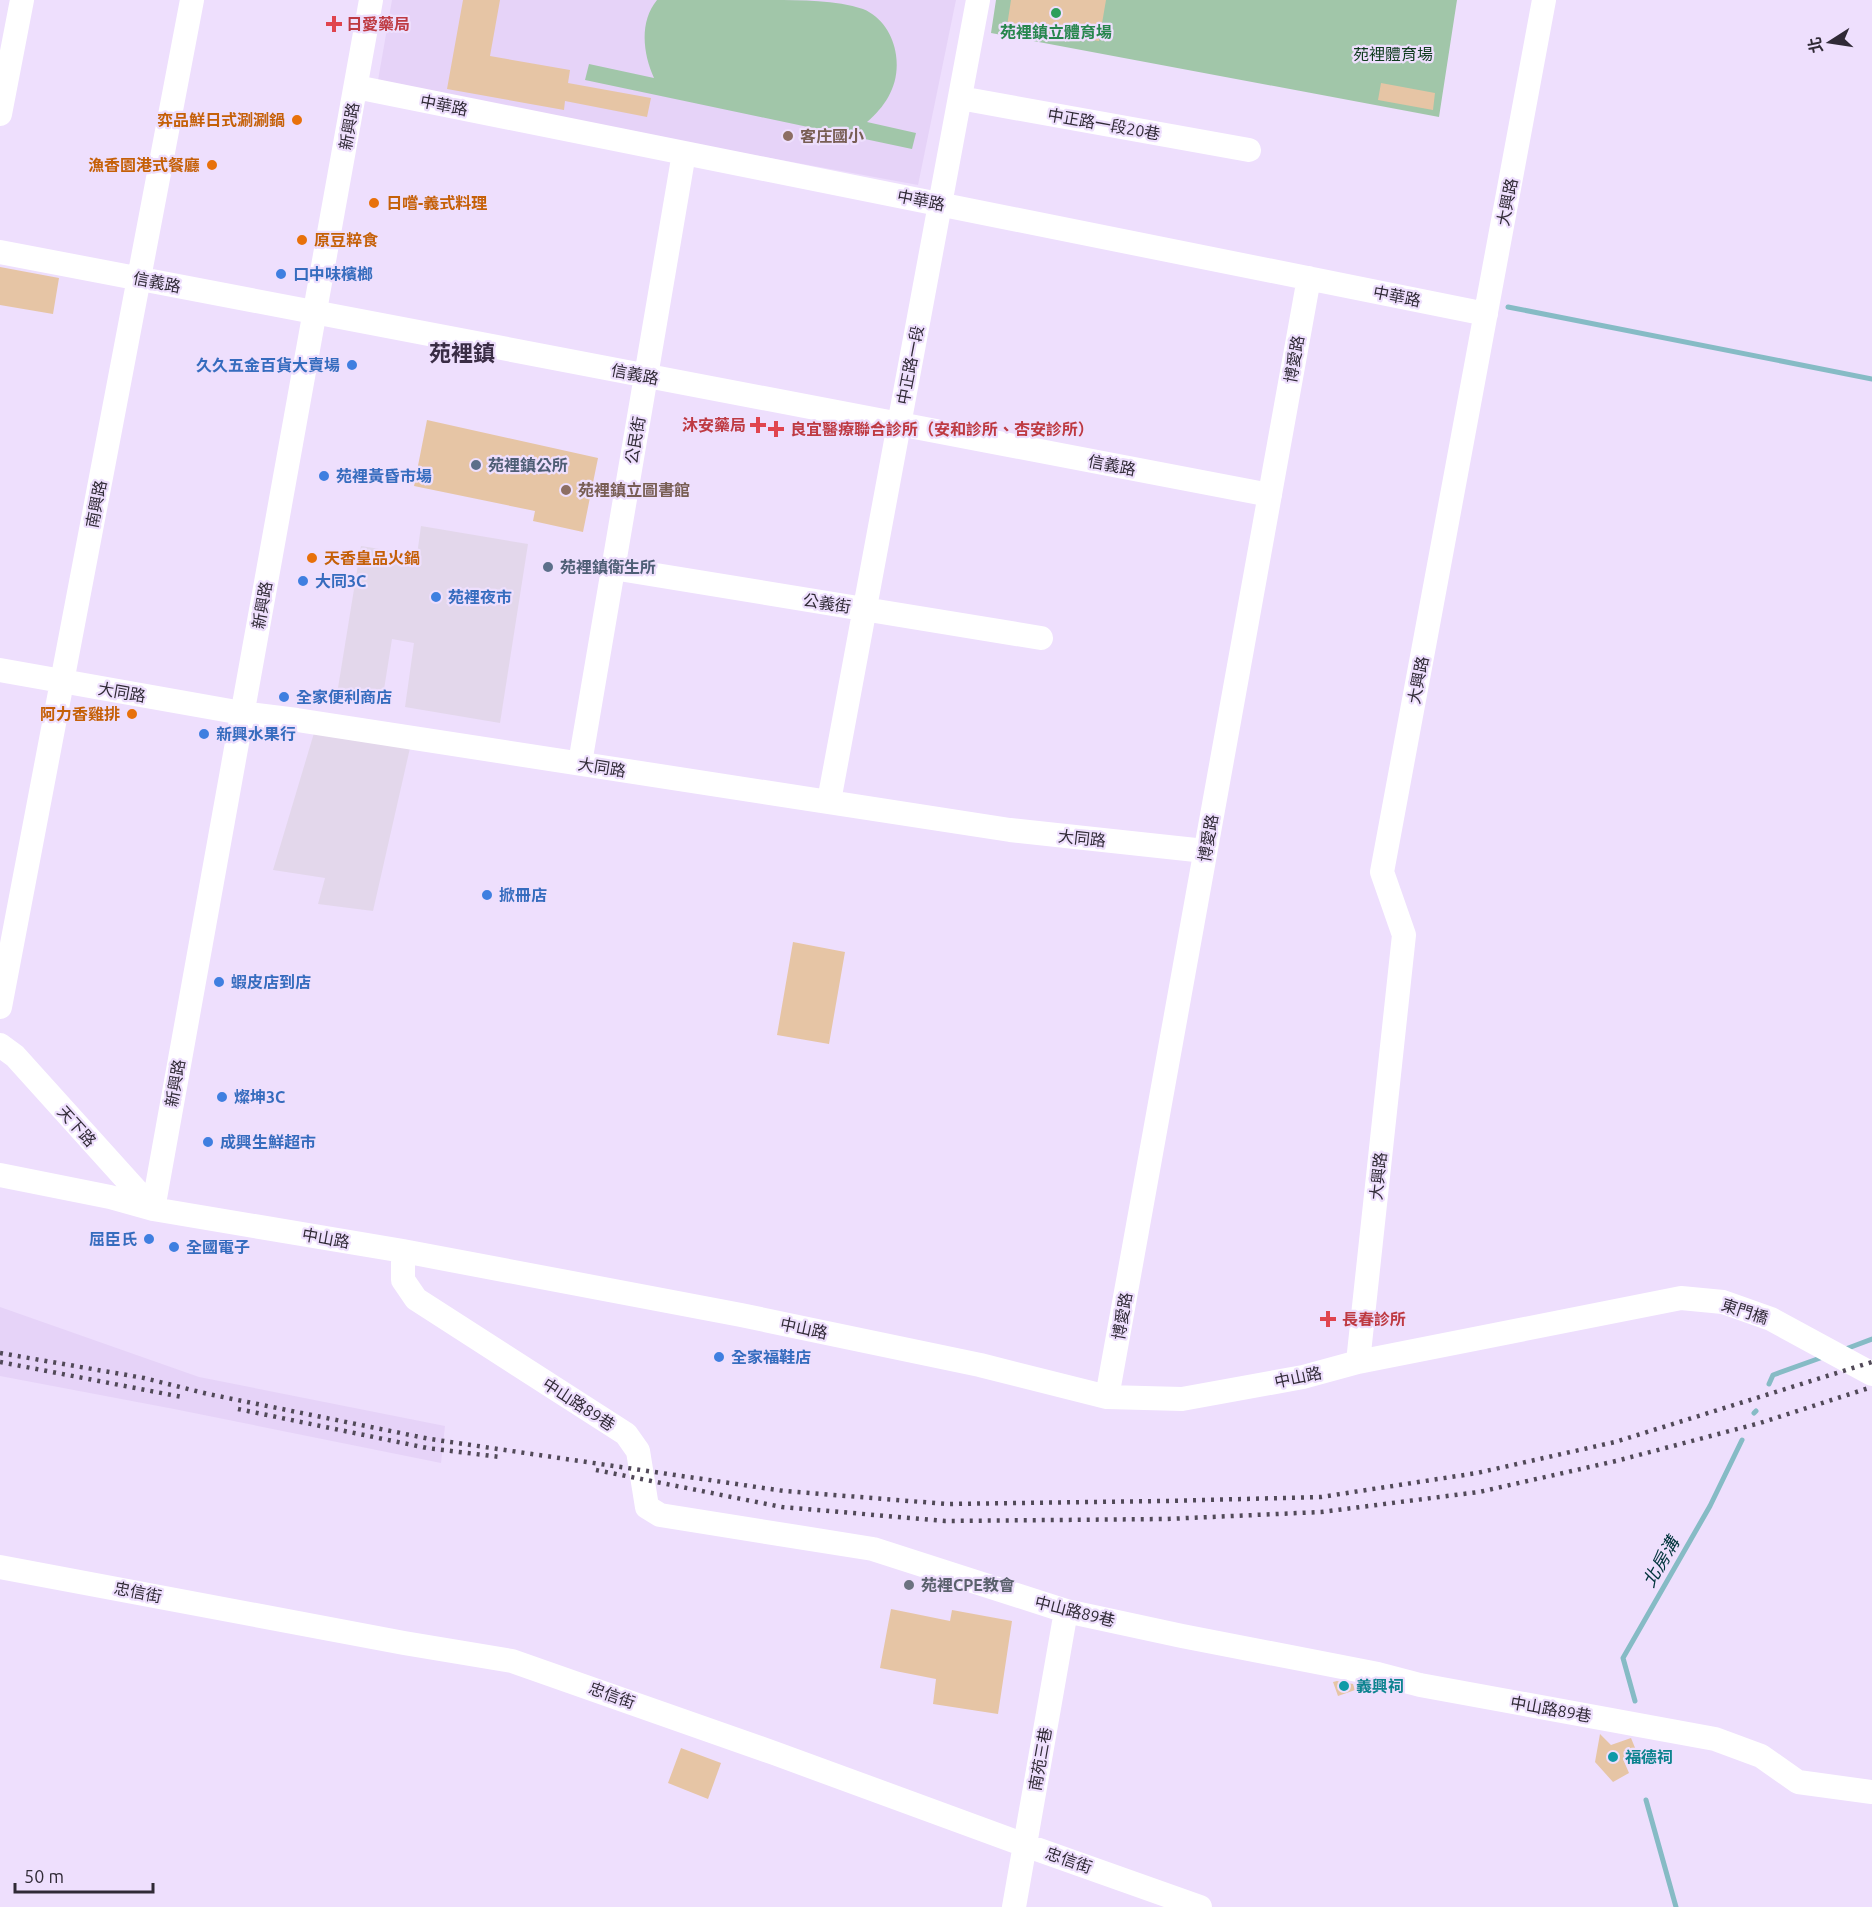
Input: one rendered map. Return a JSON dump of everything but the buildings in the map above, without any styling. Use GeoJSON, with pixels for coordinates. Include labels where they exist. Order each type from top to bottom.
{"type":"FeatureCollection","features":[{"type":"Feature","properties":{"kind":"street"},"geometry":{"type":"LineString","coordinates":[[0,114],[22,0]]}},
{"type":"Feature","properties":{"kind":"street","name":"南興路"},"geometry":{"type":"LineString","coordinates":[[0,1007],[192,0]]}},
{"type":"Feature","properties":{"kind":"street","name":"新興路"},"geometry":{"type":"LineString","coordinates":[[153,1209],[372,0]]}},
{"type":"Feature","properties":{"kind":"street","name":"中正路一段"},"geometry":{"type":"LineString","coordinates":[[829,801],[978,0]]}},
{"type":"Feature","properties":{"kind":"street","name":"大興路"},"geometry":{"type":"LineString","coordinates":[[1358,1362],[1404,935],[1382,872],[1544,0]]}},
{"type":"Feature","properties":{"kind":"street","name":"中華路"},"geometry":{"type":"LineString","coordinates":[[356,87],[1486,314]]}},
{"type":"Feature","properties":{"kind":"street","name":"中正路一段20巷"},"geometry":{"type":"LineString","coordinates":[[960,98],[1249,150]]}},
{"type":"Feature","properties":{"kind":"street","name":"公民街"},"geometry":{"type":"LineString","coordinates":[[580,763],[684,153]]}},
{"type":"Feature","properties":{"kind":"street","name":"信義路"},"geometry":{"type":"LineString","coordinates":[[0,252],[1270,495]]}},
{"type":"Feature","properties":{"kind":"street","name":"博愛路"},"geometry":{"type":"LineString","coordinates":[[1107,1397],[1309,278]]}},
{"type":"Feature","properties":{"kind":"street","name":"公義街"},"geometry":{"type":"LineString","coordinates":[[613,568],[1041,638]]}},
{"type":"Feature","properties":{"kind":"street","name":"大同路"},"geometry":{"type":"LineString","coordinates":[[0,670],[242,713],[1010,830],[1205,851]]}},
{"type":"Feature","properties":{"kind":"street","name":"天下路"},"geometry":{"type":"LineString","coordinates":[[0,1045],[15,1056],[153,1209]]}},
{"type":"Feature","properties":{"kind":"street","name":"中山路"},"geometry":{"type":"LineString","coordinates":[[0,1175],[110,1197],[153,1209],[403,1251],[764,1320],[980,1365],[1107,1397],[1182,1399],[1303,1377],[1358,1362],[1606,1313]]}},
{"type":"Feature","properties":{"kind":"street","name":"中山路89巷"},"geometry":{"type":"LineString","coordinates":[[403,1251],[402,1280],[416,1299],[626,1434],[638,1451],[647,1507],[660,1515],[873,1550],[1066,1611],[1378,1674],[1420,1685],[1715,1739],[1761,1756],[1798,1782],[1872,1792]]}},
{"type":"Feature","properties":{"kind":"street","name":"東門橋"},"geometry":{"type":"LineString","coordinates":[[1606,1313],[1682,1298],[1723,1302],[1771,1319],[1872,1374]]}},
{"type":"Feature","properties":{"kind":"street","name":"忠信街"},"geometry":{"type":"LineString","coordinates":[[0,1567],[404,1643],[512,1660],[1200,1907]]}},
{"type":"Feature","properties":{"kind":"street","name":"南苑三巷"},"geometry":{"type":"LineString","coordinates":[[1014,1907],[1066,1611]]}},
{"type":"Feature","properties":{"kind":"shaded area","name":"客庄國小"},"geometry":{"type":"Polygon","coordinates":[[[392,0],[956,0],[918,185],[377,86],[392,0]]]}},
{"type":"Feature","properties":{"kind":"shaded area","name":"苑裡夜市"},"geometry":{"type":"Polygon","coordinates":[[[421,526],[528,544],[500,723],[405,707],[414,643],[392,639],[382,702],[337,694],[361,546],[417,555],[421,526]]]}},
{"type":"Feature","properties":{"kind":"shaded area"},"geometry":{"type":"Polygon","coordinates":[[[314,733],[410,748],[373,911],[318,904],[325,878],[273,870],[314,733]]]}},
{"type":"Feature","properties":{"kind":"shaded area"},"geometry":{"type":"Polygon","coordinates":[[[0,1307],[199,1377],[445,1426],[441,1463],[0,1376],[0,1307]]]}},
{"type":"Feature","properties":{"kind":"green space"},"geometry":{"type":"Polygon","coordinates":[[[657,0],[818,1],[853,6],[870,12],[886,28],[894,48],[897,65],[891,93],[881,108],[867,122],[916,133],[912,149],[585,80],[589,64],[654,78],[645,49],[645,28],[647,18],[657,0]]]}},
{"type":"Feature","properties":{"kind":"green space","name":"苑裡體育場"},"geometry":{"type":"Polygon","coordinates":[[[996,0],[1457,0],[1439,117],[991,33],[996,0]]]}},
{"type":"Feature","properties":{"kind":"waterway"},"geometry":{"type":"LineString","coordinates":[[1508,307],[1872,379]]}},
{"type":"Feature","properties":{"kind":"waterway","name":"北房溝"},"geometry":{"type":"LineString","coordinates":[[1843,1350],[1872,1339]]}},
{"type":"Feature","properties":{"kind":"waterway","name":"北房溝"},"geometry":{"type":"LineString","coordinates":[[1769,1384],[1773,1375],[1823,1357]]}},
{"type":"Feature","properties":{"kind":"waterway","name":"北房溝"},"geometry":{"type":"LineString","coordinates":[[1635,1701],[1623,1658],[1710,1506],[1742,1440]]}},
{"type":"Feature","properties":{"kind":"waterway","name":"北房溝"},"geometry":{"type":"LineString","coordinates":[[1646,1800],[1676,1907]]}},
{"type":"Feature","properties":{"kind":"railway"},"geometry":{"type":"LineString","coordinates":[[0,1353],[144,1378],[208,1394],[430,1439],[784,1491],[947,1504],[1321,1497],[1477,1473],[1615,1442],[1872,1362]]}},
{"type":"Feature","properties":{"kind":"railway"},"geometry":{"type":"LineString","coordinates":[[0,1362],[182,1397]]}},
{"type":"Feature","properties":{"kind":"railway"},"geometry":{"type":"LineString","coordinates":[[596,1470],[782,1507],[945,1521],[1166,1519],[1321,1512],[1479,1492],[1616,1461],[1760,1423],[1872,1387]]}},
{"type":"Feature","properties":{"kind":"railway"},"geometry":{"type":"LineString","coordinates":[[238,1409],[427,1448],[500,1457]]}},
{"type":"Feature","properties":{"kind":"place","name":"苑裡鎮立體育場"},"geometry":{"type":"Point","coordinates":[1056,13]}},
{"type":"Feature","properties":{"kind":"place","name":"日愛藥局"},"geometry":{"type":"Point","coordinates":[334,24]}},
{"type":"Feature","properties":{"kind":"place","name":"弈品鮮日式涮涮鍋"},"geometry":{"type":"Point","coordinates":[297,120]}},
{"type":"Feature","properties":{"kind":"place","name":"客庄國小"},"geometry":{"type":"Point","coordinates":[788,136]}},
{"type":"Feature","properties":{"kind":"place","name":"漁香園港式餐廳"},"geometry":{"type":"Point","coordinates":[212,165]}},
{"type":"Feature","properties":{"kind":"place","name":"日嚐-義式料理"},"geometry":{"type":"Point","coordinates":[374,203]}},
{"type":"Feature","properties":{"kind":"place","name":"原豆粹食"},"geometry":{"type":"Point","coordinates":[302,240]}},
{"type":"Feature","properties":{"kind":"place","name":"口中味檳榔"},"geometry":{"type":"Point","coordinates":[281,274]}},
{"type":"Feature","properties":{"kind":"place","name":"久久五金百貨大賣場"},"geometry":{"type":"Point","coordinates":[352,365]}},
{"type":"Feature","properties":{"kind":"place","name":"沐安藥局"},"geometry":{"type":"Point","coordinates":[758,425]}},
{"type":"Feature","properties":{"kind":"place","name":"良宜醫療聯合診所（安和診所、杏安診所）"},"geometry":{"type":"Point","coordinates":[776,429]}},
{"type":"Feature","properties":{"kind":"place","name":"苑裡鎮公所"},"geometry":{"type":"Point","coordinates":[476,465]}},
{"type":"Feature","properties":{"kind":"place","name":"苑裡黃昏市場"},"geometry":{"type":"Point","coordinates":[324,476]}},
{"type":"Feature","properties":{"kind":"place","name":"苑裡鎮立圖書館"},"geometry":{"type":"Point","coordinates":[566,490]}},
{"type":"Feature","properties":{"kind":"place","name":"天香皇品火鍋"},"geometry":{"type":"Point","coordinates":[312,558]}},
{"type":"Feature","properties":{"kind":"place","name":"苑裡鎮衛生所"},"geometry":{"type":"Point","coordinates":[548,567]}},
{"type":"Feature","properties":{"kind":"place","name":"大同3C"},"geometry":{"type":"Point","coordinates":[303,581]}},
{"type":"Feature","properties":{"kind":"place","name":"苑裡夜市"},"geometry":{"type":"Point","coordinates":[436,597]}},
{"type":"Feature","properties":{"kind":"place","name":"全家便利商店"},"geometry":{"type":"Point","coordinates":[284,697]}},
{"type":"Feature","properties":{"kind":"place","name":"阿力香雞排"},"geometry":{"type":"Point","coordinates":[132,714]}},
{"type":"Feature","properties":{"kind":"place","name":"新興水果行"},"geometry":{"type":"Point","coordinates":[204,734]}},
{"type":"Feature","properties":{"kind":"place","name":"掀冊店"},"geometry":{"type":"Point","coordinates":[487,895]}},
{"type":"Feature","properties":{"kind":"place","name":"蝦皮店到店"},"geometry":{"type":"Point","coordinates":[219,982]}},
{"type":"Feature","properties":{"kind":"place","name":"燦坤3C"},"geometry":{"type":"Point","coordinates":[222,1097]}},
{"type":"Feature","properties":{"kind":"place","name":"成興生鮮超市"},"geometry":{"type":"Point","coordinates":[208,1142]}},
{"type":"Feature","properties":{"kind":"place","name":"屈臣氏"},"geometry":{"type":"Point","coordinates":[149,1239]}},
{"type":"Feature","properties":{"kind":"place","name":"全國電子"},"geometry":{"type":"Point","coordinates":[174,1247]}},
{"type":"Feature","properties":{"kind":"place","name":"長春診所"},"geometry":{"type":"Point","coordinates":[1328,1319]}},
{"type":"Feature","properties":{"kind":"place","name":"全家福鞋店"},"geometry":{"type":"Point","coordinates":[719,1357]}},
{"type":"Feature","properties":{"kind":"place","name":"苑裡CPE教會"},"geometry":{"type":"Point","coordinates":[909,1585]}},
{"type":"Feature","properties":{"kind":"place","name":"義興祠"},"geometry":{"type":"Point","coordinates":[1344,1686]}},
{"type":"Feature","properties":{"kind":"place","name":"福德祠"},"geometry":{"type":"Point","coordinates":[1613,1757]}},
{"type":"Feature","properties":{"kind":"district","name":"苑裡鎮"},"geometry":{"type":"Point","coordinates":[462,353]}}]}
